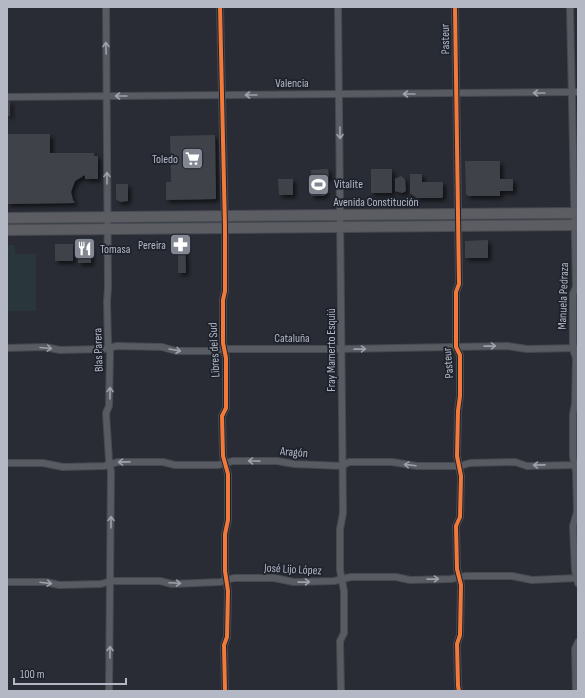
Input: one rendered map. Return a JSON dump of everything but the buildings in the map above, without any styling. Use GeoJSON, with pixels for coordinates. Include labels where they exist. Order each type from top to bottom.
{"type":"FeatureCollection","features":[{"type":"Feature","properties":{"kind":"main road","name":"Avenida Constitución"},"geometry":{"type":"LineString","coordinates":[[7,218],[576,213]]}},
{"type":"Feature","properties":{"kind":"main road","name":"Avenida Constitución"},"geometry":{"type":"LineString","coordinates":[[7,230],[577,225]]}},
{"type":"Feature","properties":{"kind":"street","name":"Blas Parera"},"geometry":{"type":"LineString","coordinates":[[106,7],[107,301],[109,348],[109,406],[106,413],[111,472],[109,691]]}},
{"type":"Feature","properties":{"kind":"street","name":"Libres del Sud"},"geometry":{"type":"LineString","coordinates":[[220,7],[225,228],[225,291],[222,300],[223,349],[226,358],[226,408],[222,416],[223,456],[228,474],[228,520],[225,534],[225,572],[228,591],[227,637],[224,645],[225,691]]}},
{"type":"Feature","properties":{"kind":"street","name":"Fray Mamerto Esquiú"},"geometry":{"type":"LineString","coordinates":[[338,7],[343,513],[340,529],[340,570],[344,591],[344,633],[340,641],[341,691]]}},
{"type":"Feature","properties":{"kind":"street","name":"Pasteur"},"geometry":{"type":"LineString","coordinates":[[455,7],[459,284],[456,292],[456,347],[460,355],[460,396],[458,411],[457,456],[461,476],[460,517],[456,526],[457,569],[461,585],[460,635],[457,644],[459,691]]}},
{"type":"Feature","properties":{"kind":"street","name":"Manuela Pedraza"},"geometry":{"type":"LineString","coordinates":[[570,7],[575,92],[577,225],[576,287],[573,294],[576,358],[575,404],[573,414],[573,458],[576,464],[577,512],[574,533],[575,570],[578,580]]}},
{"type":"Feature","properties":{"kind":"street","name":"Valencia"},"geometry":{"type":"LineString","coordinates":[[7,96],[575,92]]}},
{"type":"Feature","properties":{"kind":"street","name":"Cataluña"},"geometry":{"type":"LineString","coordinates":[[7,348],[45,347],[60,350],[104,349],[117,346],[162,347],[176,351],[214,351],[223,349],[341,349],[507,346],[527,350],[575,348]]}},
{"type":"Feature","properties":{"kind":"street","name":"Aragón"},"geometry":{"type":"LineString","coordinates":[[7,463],[42,463],[63,467],[104,466],[118,462],[163,462],[175,464],[218,465],[233,461],[276,461],[294,464],[342,466],[349,462],[392,462],[417,466],[460,466],[470,463],[516,462],[527,466],[576,464]]}},
{"type":"Feature","properties":{"kind":"street","name":"José Lijo López"},"geometry":{"type":"LineString","coordinates":[[7,582],[46,582],[59,585],[101,584],[111,581],[160,581],[172,584],[220,582],[234,578],[274,578],[294,582],[334,581],[351,577],[396,576],[410,580],[451,579],[466,576],[512,576],[532,580],[578,580]]}},
{"type":"Feature","properties":{"kind":"street"},"geometry":{"type":"LineString","coordinates":[[576,691],[575,649],[578,642]]}},
{"type":"Feature","properties":{"kind":"shaded area"},"geometry":{"type":"Polygon","coordinates":[[[447,219],[447,221],[352,221],[353,220],[447,219]]]}},
{"type":"Feature","properties":{"kind":"shaded area"},"geometry":{"type":"Polygon","coordinates":[[[237,220],[330,220],[331,222],[237,223],[237,220]]]}},
{"type":"Feature","properties":{"kind":"shaded area"},"geometry":{"type":"Polygon","coordinates":[[[118,221],[214,221],[214,223],[118,224],[118,221]]]}},
{"type":"Feature","properties":{"kind":"shaded area"},"geometry":{"type":"Polygon","coordinates":[[[7,222],[96,222],[96,224],[7,225],[7,222]]]}},
{"type":"Feature","properties":{"kind":"shaded area"},"geometry":{"type":"Polygon","coordinates":[[[7,245],[15,245],[15,254],[36,254],[36,311],[7,311],[7,245]]]}},
{"type":"Feature","properties":{"kind":"cycle path"},"geometry":{"type":"LineString","coordinates":[[220,7],[225,228],[223,343],[226,358],[226,408],[222,416],[223,456],[228,474],[228,520],[225,534],[225,571],[228,591],[227,637],[224,645],[225,691]]}},
{"type":"Feature","properties":{"kind":"cycle path"},"geometry":{"type":"LineString","coordinates":[[455,7],[459,284],[456,292],[456,347],[460,355],[460,396],[458,411],[457,456],[461,476],[460,517],[456,526],[457,569],[461,585],[460,635],[457,644],[459,691]]}},
{"type":"Feature","properties":{"kind":"place","name":"Toledo"},"geometry":{"type":"Point","coordinates":[193,159]}},
{"type":"Feature","properties":{"kind":"place","name":"Vitalite"},"geometry":{"type":"Point","coordinates":[319,184]}},
{"type":"Feature","properties":{"kind":"place","name":"Pereira"},"geometry":{"type":"Point","coordinates":[181,245]}},
{"type":"Feature","properties":{"kind":"place","name":"Tomasa"},"geometry":{"type":"Point","coordinates":[85,249]}}]}
